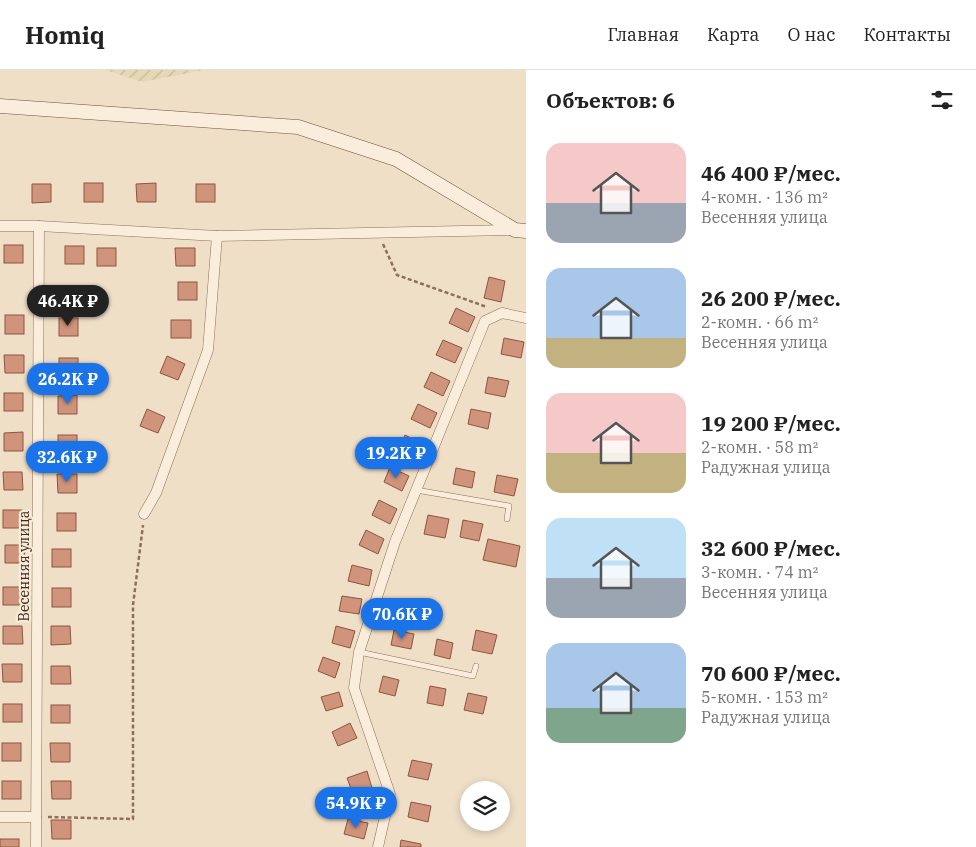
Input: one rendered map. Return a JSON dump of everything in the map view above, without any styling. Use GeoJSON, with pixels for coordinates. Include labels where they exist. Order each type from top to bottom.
{"type":"FeatureCollection","features":[{"type":"Feature","properties":{"kind":"street"},"geometry":{"type":"LineString","coordinates":[[0,106],[298,126],[396,159],[521,230]]}},
{"type":"Feature","properties":{"kind":"street"},"geometry":{"type":"LineString","coordinates":[[0,226],[39,226],[217,236],[521,230]]}},
{"type":"Feature","properties":{"kind":"street","name":"Весенняя улица"},"geometry":{"type":"LineString","coordinates":[[36,847],[39,226]]}},
{"type":"Feature","properties":{"kind":"street"},"geometry":{"type":"LineString","coordinates":[[144,514],[156,493],[208,350],[217,236]]}},
{"type":"Feature","properties":{"kind":"street"},"geometry":{"type":"LineString","coordinates":[[378,847],[390,794],[354,688],[359,652],[396,542],[485,321],[502,313],[526,318]]}},
{"type":"Feature","properties":{"kind":"street"},"geometry":{"type":"LineString","coordinates":[[0,817],[36,817]]}},
{"type":"Feature","properties":{"kind":"lane"},"geometry":{"type":"LineString","coordinates":[[416,490],[509,506],[507,519]]}},
{"type":"Feature","properties":{"kind":"lane"},"geometry":{"type":"LineString","coordinates":[[359,652],[474,676],[476,666]]}},
{"type":"Feature","properties":{"kind":"path"},"geometry":{"type":"LineString","coordinates":[[378,232],[397,275],[502,313]]}},
{"type":"Feature","properties":{"kind":"path"},"geometry":{"type":"LineString","coordinates":[[36,817],[132,819],[133,606],[144,514]]}},
{"type":"Feature","properties":{"kind":"shaded area"},"geometry":{"type":"Polygon","coordinates":[[[106,70],[204,70],[142,82],[106,70]]]}},
{"type":"Feature","properties":{"kind":"building"},"geometry":{"type":"Polygon","coordinates":[[[84,183],[103,183],[103,202],[84,202],[84,183]]]}},
{"type":"Feature","properties":{"kind":"building"},"geometry":{"type":"Polygon","coordinates":[[[156,183],[156,202],[137,202],[136,184],[156,183]]]}},
{"type":"Feature","properties":{"kind":"building"},"geometry":{"type":"Polygon","coordinates":[[[32,184],[51,184],[51,202],[32,203],[32,184]]]}},
{"type":"Feature","properties":{"kind":"building"},"geometry":{"type":"Polygon","coordinates":[[[196,184],[215,184],[215,202],[196,202],[196,184]]]}},
{"type":"Feature","properties":{"kind":"building"},"geometry":{"type":"Polygon","coordinates":[[[4,245],[23,245],[23,263],[4,263],[4,245]]]}},
{"type":"Feature","properties":{"kind":"building"},"geometry":{"type":"Polygon","coordinates":[[[65,246],[84,246],[84,264],[65,264],[65,246]]]}},
{"type":"Feature","properties":{"kind":"building"},"geometry":{"type":"Polygon","coordinates":[[[97,248],[116,248],[116,266],[97,266],[97,248]]]}},
{"type":"Feature","properties":{"kind":"building"},"geometry":{"type":"Polygon","coordinates":[[[175,248],[195,248],[195,266],[176,266],[175,248]]]}},
{"type":"Feature","properties":{"kind":"building"},"geometry":{"type":"Polygon","coordinates":[[[489,277],[505,281],[501,302],[484,298],[489,277]]]}},
{"type":"Feature","properties":{"kind":"building"},"geometry":{"type":"Polygon","coordinates":[[[178,282],[197,282],[197,300],[178,300],[178,282]]]}},
{"type":"Feature","properties":{"kind":"building"},"geometry":{"type":"Polygon","coordinates":[[[456,308],[475,317],[468,332],[449,323],[456,308]]]}},
{"type":"Feature","properties":{"kind":"building"},"geometry":{"type":"Polygon","coordinates":[[[5,315],[24,315],[24,334],[5,334],[5,315]]]}},
{"type":"Feature","properties":{"kind":"building"},"geometry":{"type":"Polygon","coordinates":[[[59,318],[78,318],[78,336],[59,336],[59,318]]]}},
{"type":"Feature","properties":{"kind":"building"},"geometry":{"type":"Polygon","coordinates":[[[171,320],[191,320],[191,338],[171,338],[171,320]]]}},
{"type":"Feature","properties":{"kind":"building"},"geometry":{"type":"Polygon","coordinates":[[[504,338],[524,342],[521,358],[501,354],[504,338]]]}},
{"type":"Feature","properties":{"kind":"building"},"geometry":{"type":"Polygon","coordinates":[[[443,340],[462,348],[455,363],[436,355],[443,340]]]}},
{"type":"Feature","properties":{"kind":"building"},"geometry":{"type":"Polygon","coordinates":[[[4,355],[24,355],[24,373],[5,373],[4,355]]]}},
{"type":"Feature","properties":{"kind":"building"},"geometry":{"type":"Polygon","coordinates":[[[167,356],[185,364],[178,380],[160,373],[167,356]]]}},
{"type":"Feature","properties":{"kind":"building"},"geometry":{"type":"Polygon","coordinates":[[[59,358],[78,358],[78,376],[59,376],[59,358]]]}},
{"type":"Feature","properties":{"kind":"building"},"geometry":{"type":"Polygon","coordinates":[[[431,372],[450,381],[443,396],[424,387],[431,372]]]}},
{"type":"Feature","properties":{"kind":"building"},"geometry":{"type":"Polygon","coordinates":[[[488,377],[509,381],[505,397],[485,393],[488,377]]]}},
{"type":"Feature","properties":{"kind":"building"},"geometry":{"type":"Polygon","coordinates":[[[4,393],[23,393],[23,411],[4,411],[4,393]]]}},
{"type":"Feature","properties":{"kind":"building"},"geometry":{"type":"Polygon","coordinates":[[[77,395],[77,414],[58,414],[58,396],[77,395]]]}},
{"type":"Feature","properties":{"kind":"building"},"geometry":{"type":"Polygon","coordinates":[[[418,404],[437,413],[430,428],[411,419],[418,404]]]}},
{"type":"Feature","properties":{"kind":"building"},"geometry":{"type":"Polygon","coordinates":[[[147,409],[165,417],[158,433],[140,426],[147,409]]]}},
{"type":"Feature","properties":{"kind":"building"},"geometry":{"type":"Polygon","coordinates":[[[471,409],[491,413],[488,429],[468,424],[471,409]]]}},
{"type":"Feature","properties":{"kind":"building"},"geometry":{"type":"Polygon","coordinates":[[[23,432],[23,451],[4,451],[4,433],[23,432]]]}},
{"type":"Feature","properties":{"kind":"building"},"geometry":{"type":"Polygon","coordinates":[[[58,435],[77,435],[77,453],[58,453],[58,435]]]}},
{"type":"Feature","properties":{"kind":"building"},"geometry":{"type":"Polygon","coordinates":[[[405,435],[423,444],[417,459],[398,450],[405,435]]]}},
{"type":"Feature","properties":{"kind":"building"},"geometry":{"type":"Polygon","coordinates":[[[390,467],[409,476],[402,491],[384,482],[390,467]]]}},
{"type":"Feature","properties":{"kind":"building"},"geometry":{"type":"Polygon","coordinates":[[[456,468],[475,472],[472,488],[453,484],[456,468]]]}},
{"type":"Feature","properties":{"kind":"building"},"geometry":{"type":"Polygon","coordinates":[[[3,472],[22,472],[23,490],[4,490],[3,472]]]}},
{"type":"Feature","properties":{"kind":"building"},"geometry":{"type":"Polygon","coordinates":[[[57,474],[77,474],[77,493],[58,493],[57,474]]]}},
{"type":"Feature","properties":{"kind":"building"},"geometry":{"type":"Polygon","coordinates":[[[497,475],[518,479],[514,496],[494,492],[497,475]]]}},
{"type":"Feature","properties":{"kind":"building"},"geometry":{"type":"Polygon","coordinates":[[[379,500],[397,509],[390,524],[372,515],[379,500]]]}},
{"type":"Feature","properties":{"kind":"building"},"geometry":{"type":"Polygon","coordinates":[[[3,510],[22,510],[22,528],[3,528],[3,510]]]}},
{"type":"Feature","properties":{"kind":"building"},"geometry":{"type":"Polygon","coordinates":[[[57,513],[76,513],[76,531],[57,531],[57,513]]]}},
{"type":"Feature","properties":{"kind":"building"},"geometry":{"type":"Polygon","coordinates":[[[428,515],[449,519],[445,538],[424,534],[428,515]]]}},
{"type":"Feature","properties":{"kind":"building"},"geometry":{"type":"Polygon","coordinates":[[[463,520],[483,524],[479,541],[460,537],[463,520]]]}},
{"type":"Feature","properties":{"kind":"building"},"geometry":{"type":"Polygon","coordinates":[[[366,530],[384,539],[378,554],[359,545],[366,530]]]}},
{"type":"Feature","properties":{"kind":"building"},"geometry":{"type":"Polygon","coordinates":[[[488,539],[520,546],[516,567],[483,560],[488,539]]]}},
{"type":"Feature","properties":{"kind":"building"},"geometry":{"type":"Polygon","coordinates":[[[5,545],[24,545],[25,563],[5,563],[5,545]]]}},
{"type":"Feature","properties":{"kind":"building"},"geometry":{"type":"Polygon","coordinates":[[[52,549],[71,549],[71,567],[52,567],[52,549]]]}},
{"type":"Feature","properties":{"kind":"building"},"geometry":{"type":"Polygon","coordinates":[[[352,565],[372,570],[369,586],[348,581],[352,565]]]}},
{"type":"Feature","properties":{"kind":"building"},"geometry":{"type":"Polygon","coordinates":[[[3,587],[22,587],[22,605],[3,605],[3,587]]]}},
{"type":"Feature","properties":{"kind":"building"},"geometry":{"type":"Polygon","coordinates":[[[52,588],[71,588],[71,607],[52,607],[52,588]]]}},
{"type":"Feature","properties":{"kind":"building"},"geometry":{"type":"Polygon","coordinates":[[[342,596],[362,599],[359,614],[339,611],[342,596]]]}},
{"type":"Feature","properties":{"kind":"building"},"geometry":{"type":"Polygon","coordinates":[[[3,626],[22,626],[23,644],[3,644],[3,626]]]}},
{"type":"Feature","properties":{"kind":"building"},"geometry":{"type":"Polygon","coordinates":[[[51,626],[70,626],[71,644],[51,645],[51,626]]]}},
{"type":"Feature","properties":{"kind":"building"},"geometry":{"type":"Polygon","coordinates":[[[336,626],[355,631],[350,648],[332,643],[336,626]]]}},
{"type":"Feature","properties":{"kind":"building"},"geometry":{"type":"Polygon","coordinates":[[[394,630],[414,634],[411,649],[391,645],[394,630]]]}},
{"type":"Feature","properties":{"kind":"building"},"geometry":{"type":"Polygon","coordinates":[[[476,630],[497,635],[492,654],[472,650],[476,630]]]}},
{"type":"Feature","properties":{"kind":"building"},"geometry":{"type":"Polygon","coordinates":[[[437,639],[453,643],[450,659],[434,655],[437,639]]]}},
{"type":"Feature","properties":{"kind":"building"},"geometry":{"type":"Polygon","coordinates":[[[323,657],[340,663],[335,678],[318,671],[323,657]]]}},
{"type":"Feature","properties":{"kind":"building"},"geometry":{"type":"Polygon","coordinates":[[[2,664],[22,664],[22,682],[3,682],[2,664]]]}},
{"type":"Feature","properties":{"kind":"building"},"geometry":{"type":"Polygon","coordinates":[[[51,666],[70,666],[71,684],[51,684],[51,666]]]}},
{"type":"Feature","properties":{"kind":"building"},"geometry":{"type":"Polygon","coordinates":[[[383,676],[399,680],[395,696],[379,692],[383,676]]]}},
{"type":"Feature","properties":{"kind":"building"},"geometry":{"type":"Polygon","coordinates":[[[430,686],[446,689],[443,706],[427,703],[430,686]]]}},
{"type":"Feature","properties":{"kind":"building"},"geometry":{"type":"Polygon","coordinates":[[[339,692],[343,706],[326,711],[321,697],[339,692]]]}},
{"type":"Feature","properties":{"kind":"building"},"geometry":{"type":"Polygon","coordinates":[[[468,693],[487,697],[483,714],[464,710],[468,693]]]}},
{"type":"Feature","properties":{"kind":"building"},"geometry":{"type":"Polygon","coordinates":[[[3,704],[22,704],[22,722],[3,722],[3,704]]]}},
{"type":"Feature","properties":{"kind":"building"},"geometry":{"type":"Polygon","coordinates":[[[51,705],[70,705],[70,723],[51,723],[51,705]]]}},
{"type":"Feature","properties":{"kind":"building"},"geometry":{"type":"Polygon","coordinates":[[[350,723],[357,738],[338,746],[332,732],[350,723]]]}},
{"type":"Feature","properties":{"kind":"building"},"geometry":{"type":"Polygon","coordinates":[[[2,743],[21,743],[21,761],[2,761],[2,743]]]}},
{"type":"Feature","properties":{"kind":"building"},"geometry":{"type":"Polygon","coordinates":[[[50,743],[70,743],[70,762],[51,762],[50,743]]]}},
{"type":"Feature","properties":{"kind":"building"},"geometry":{"type":"Polygon","coordinates":[[[412,760],[432,764],[428,780],[408,776],[412,760]]]}},
{"type":"Feature","properties":{"kind":"building"},"geometry":{"type":"Polygon","coordinates":[[[367,771],[372,788],[353,794],[347,778],[367,771]]]}},
{"type":"Feature","properties":{"kind":"building"},"geometry":{"type":"Polygon","coordinates":[[[2,781],[21,781],[21,799],[2,799],[2,781]]]}},
{"type":"Feature","properties":{"kind":"building"},"geometry":{"type":"Polygon","coordinates":[[[51,781],[71,781],[71,799],[52,799],[51,781]]]}},
{"type":"Feature","properties":{"kind":"building"},"geometry":{"type":"Polygon","coordinates":[[[411,802],[431,806],[428,822],[408,817],[411,802]]]}},
{"type":"Feature","properties":{"kind":"building"},"geometry":{"type":"Polygon","coordinates":[[[348,819],[368,823],[364,839],[344,834],[348,819]]]}},
{"type":"Feature","properties":{"kind":"building"},"geometry":{"type":"Polygon","coordinates":[[[51,820],[71,820],[71,839],[52,839],[51,820]]]}},
{"type":"Feature","properties":{"kind":"building"},"geometry":{"type":"Polygon","coordinates":[[[0,839],[19,839],[19,847],[0,847],[0,839]]]}},
{"type":"Feature","properties":{"kind":"building"},"geometry":{"type":"Polygon","coordinates":[[[401,840],[421,844],[421,847],[400,847],[401,840]]]}}]}
